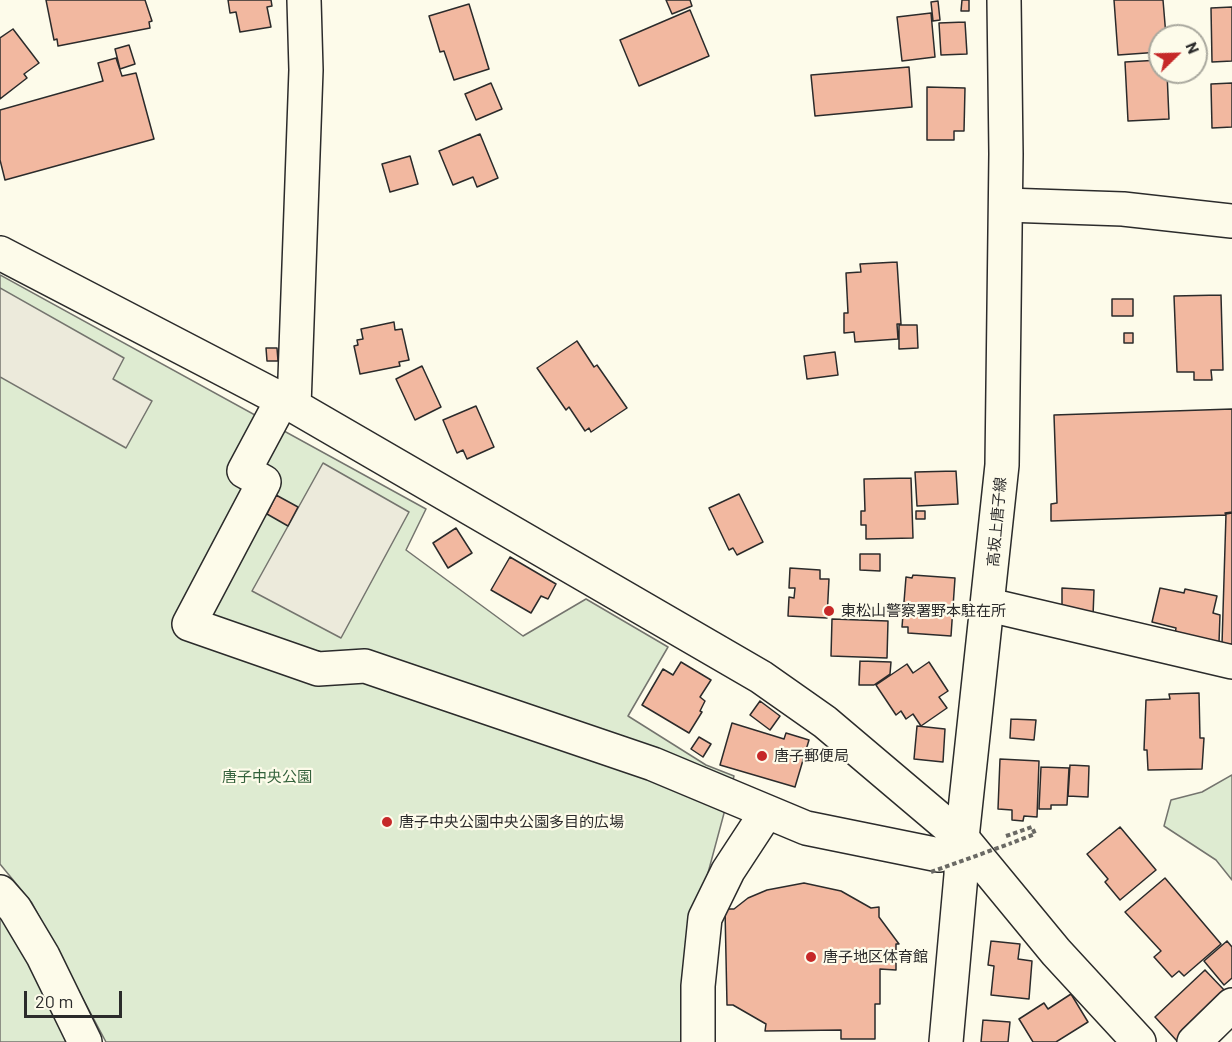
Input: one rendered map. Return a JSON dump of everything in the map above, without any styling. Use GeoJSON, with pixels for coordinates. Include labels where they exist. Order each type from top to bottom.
{"type":"FeatureCollection","features":[{"type":"Feature","properties":{"kind":"street"},"geometry":{"type":"LineString","coordinates":[[304,0],[306,70],[288,403],[244,471],[264,482],[189,624],[318,669],[365,666],[653,764],[806,828],[944,855]]}},
{"type":"Feature","properties":{"kind":"street","name":"高坂上唐子線"},"geometry":{"type":"LineString","coordinates":[[946,1042],[944,855],[989,605],[1002,465],[1006,205],[1004,0]]}},
{"type":"Feature","properties":{"kind":"street"},"geometry":{"type":"LineString","coordinates":[[1006,205],[1123,209],[1232,221]]}},
{"type":"Feature","properties":{"kind":"street"},"geometry":{"type":"LineString","coordinates":[[0,253],[288,403],[761,677],[825,722],[944,855],[1056,952],[1139,1042]]}},
{"type":"Feature","properties":{"kind":"street"},"geometry":{"type":"LineString","coordinates":[[989,605],[1232,662]]}},
{"type":"Feature","properties":{"kind":"street"},"geometry":{"type":"LineString","coordinates":[[698,1042],[698,986],[705,918],[728,871],[766,813]]}},
{"type":"Feature","properties":{"kind":"street"},"geometry":{"type":"LineString","coordinates":[[0,892],[15,909],[42,956],[85,1042]]}},
{"type":"Feature","properties":{"kind":"street"},"geometry":{"type":"LineString","coordinates":[[1194,1042],[1232,1005]]}},
{"type":"Feature","properties":{"kind":"path"},"geometry":{"type":"LineString","coordinates":[[944,855],[1035,834],[1032,827],[1006,836]]}},
{"type":"Feature","properties":{"kind":"green space","name":"唐子中央公園"},"geometry":{"type":"Polygon","coordinates":[[[0,275],[426,509],[406,550],[523,636],[586,599],[668,647],[628,716],[706,765],[734,776],[701,899],[690,1042],[106,1042],[32,903],[0,864],[0,275]]]}},
{"type":"Feature","properties":{"kind":"green space"},"geometry":{"type":"Polygon","coordinates":[[[1232,775],[1232,880],[1216,860],[1164,826],[1171,800],[1202,792],[1232,775]]]}},
{"type":"Feature","properties":{"kind":"green space"},"geometry":{"type":"Polygon","coordinates":[[[0,903],[43,982],[66,1042],[0,1042],[0,903]]]}},
{"type":"Feature","properties":{"kind":"shaded area"},"geometry":{"type":"Polygon","coordinates":[[[0,288],[124,358],[113,379],[152,401],[126,448],[0,377],[0,288]]]}},
{"type":"Feature","properties":{"kind":"shaded area"},"geometry":{"type":"Polygon","coordinates":[[[323,463],[409,512],[341,638],[252,591],[323,463]]]}},
{"type":"Feature","properties":{"kind":"building"},"geometry":{"type":"Polygon","coordinates":[[[46,0],[145,0],[152,21],[149,22],[150,28],[58,46],[57,39],[54,40],[46,0]]]}},
{"type":"Feature","properties":{"kind":"building"},"geometry":{"type":"Polygon","coordinates":[[[228,0],[271,0],[272,6],[267,7],[271,27],[240,32],[236,12],[230,13],[228,0]]]}},
{"type":"Feature","properties":{"kind":"building"},"geometry":{"type":"Polygon","coordinates":[[[666,0],[690,0],[692,6],[672,14],[666,0]]]}},
{"type":"Feature","properties":{"kind":"building"},"geometry":{"type":"Polygon","coordinates":[[[962,0],[969,0],[969,11],[961,11],[962,0]]]}},
{"type":"Feature","properties":{"kind":"building"},"geometry":{"type":"Polygon","coordinates":[[[1114,0],[1163,0],[1165,24],[1148,24],[1148,53],[1118,55],[1114,0]]]}},
{"type":"Feature","properties":{"kind":"building"},"geometry":{"type":"Polygon","coordinates":[[[938,1],[940,20],[933,21],[931,2],[938,1]]]}},
{"type":"Feature","properties":{"kind":"building"},"geometry":{"type":"Polygon","coordinates":[[[469,4],[489,69],[454,80],[444,51],[440,52],[429,16],[469,4]]]}},
{"type":"Feature","properties":{"kind":"building"},"geometry":{"type":"Polygon","coordinates":[[[1232,7],[1232,61],[1212,62],[1211,8],[1232,7]]]}},
{"type":"Feature","properties":{"kind":"building"},"geometry":{"type":"Polygon","coordinates":[[[690,10],[709,56],[639,86],[620,40],[690,10]]]}},
{"type":"Feature","properties":{"kind":"building"},"geometry":{"type":"Polygon","coordinates":[[[931,13],[935,57],[902,61],[897,17],[931,13]]]}},
{"type":"Feature","properties":{"kind":"building"},"geometry":{"type":"Polygon","coordinates":[[[965,22],[967,54],[941,55],[939,23],[965,22]]]}},
{"type":"Feature","properties":{"kind":"building"},"geometry":{"type":"Polygon","coordinates":[[[13,29],[39,63],[24,74],[27,78],[0,99],[0,38],[13,29]]]}},
{"type":"Feature","properties":{"kind":"building"},"geometry":{"type":"Polygon","coordinates":[[[129,45],[135,64],[120,69],[115,49],[129,45]]]}},
{"type":"Feature","properties":{"kind":"building"},"geometry":{"type":"Polygon","coordinates":[[[116,58],[122,76],[136,73],[154,139],[5,180],[0,160],[0,110],[103,81],[98,63],[116,58]]]}},
{"type":"Feature","properties":{"kind":"building"},"geometry":{"type":"Polygon","coordinates":[[[1148,61],[1148,84],[1168,84],[1169,119],[1128,121],[1125,62],[1148,61]]]}},
{"type":"Feature","properties":{"kind":"building"},"geometry":{"type":"Polygon","coordinates":[[[909,67],[912,107],[815,116],[811,75],[909,67]]]}},
{"type":"Feature","properties":{"kind":"building"},"geometry":{"type":"Polygon","coordinates":[[[491,83],[502,109],[476,120],[465,94],[491,83]]]}},
{"type":"Feature","properties":{"kind":"building"},"geometry":{"type":"Polygon","coordinates":[[[1232,83],[1232,127],[1212,128],[1211,84],[1232,83]]]}},
{"type":"Feature","properties":{"kind":"building"},"geometry":{"type":"Polygon","coordinates":[[[927,87],[965,88],[964,131],[954,131],[954,140],[927,140],[927,87]]]}},
{"type":"Feature","properties":{"kind":"building"},"geometry":{"type":"Polygon","coordinates":[[[480,134],[498,178],[477,187],[473,177],[453,185],[439,151],[480,134]]]}},
{"type":"Feature","properties":{"kind":"building"},"geometry":{"type":"Polygon","coordinates":[[[410,156],[418,184],[390,192],[382,164],[410,156]]]}},
{"type":"Feature","properties":{"kind":"building"},"geometry":{"type":"Polygon","coordinates":[[[897,262],[901,324],[897,324],[898,339],[855,342],[854,332],[844,333],[844,313],[848,313],[846,273],[861,272],[860,264],[897,262]]]}},
{"type":"Feature","properties":{"kind":"building"},"geometry":{"type":"Polygon","coordinates":[[[1221,295],[1223,370],[1211,370],[1212,380],[1194,380],[1194,372],[1177,372],[1174,296],[1221,295]]]}},
{"type":"Feature","properties":{"kind":"building"},"geometry":{"type":"Polygon","coordinates":[[[1112,299],[1133,299],[1133,316],[1112,316],[1112,299]]]}},
{"type":"Feature","properties":{"kind":"building"},"geometry":{"type":"Polygon","coordinates":[[[394,322],[395,330],[402,329],[409,360],[399,362],[400,366],[360,374],[354,346],[358,345],[357,340],[363,339],[361,329],[394,322]]]}},
{"type":"Feature","properties":{"kind":"building"},"geometry":{"type":"Polygon","coordinates":[[[899,325],[917,325],[918,348],[899,349],[899,325]]]}},
{"type":"Feature","properties":{"kind":"building"},"geometry":{"type":"Polygon","coordinates":[[[1124,333],[1133,333],[1133,343],[1124,343],[1124,333]]]}},
{"type":"Feature","properties":{"kind":"building"},"geometry":{"type":"Polygon","coordinates":[[[577,341],[594,367],[597,365],[627,408],[591,432],[589,428],[585,431],[569,407],[566,410],[537,368],[577,341]]]}},
{"type":"Feature","properties":{"kind":"building"},"geometry":{"type":"Polygon","coordinates":[[[266,348],[277,348],[278,361],[267,361],[266,348]]]}},
{"type":"Feature","properties":{"kind":"building"},"geometry":{"type":"Polygon","coordinates":[[[835,352],[838,375],[807,379],[804,356],[835,352]]]}},
{"type":"Feature","properties":{"kind":"building"},"geometry":{"type":"Polygon","coordinates":[[[422,366],[441,407],[415,420],[396,379],[422,366]]]}},
{"type":"Feature","properties":{"kind":"building"},"geometry":{"type":"Polygon","coordinates":[[[476,406],[494,447],[467,459],[463,450],[457,453],[443,420],[476,406]]]}},
{"type":"Feature","properties":{"kind":"building"},"geometry":{"type":"Polygon","coordinates":[[[1232,409],[1232,512],[1225,513],[1226,515],[1051,521],[1051,504],[1057,503],[1054,415],[1232,409]]]}},
{"type":"Feature","properties":{"kind":"building"},"geometry":{"type":"Polygon","coordinates":[[[956,471],[958,504],[917,506],[915,472],[956,471]]]}},
{"type":"Feature","properties":{"kind":"building"},"geometry":{"type":"Polygon","coordinates":[[[911,478],[913,538],[866,539],[866,525],[861,525],[861,511],[865,511],[864,479],[911,478]]]}},
{"type":"Feature","properties":{"kind":"building"},"geometry":{"type":"Polygon","coordinates":[[[739,494],[763,542],[737,555],[733,548],[729,550],[709,508],[739,494]]]}},
{"type":"Feature","properties":{"kind":"building"},"geometry":{"type":"Polygon","coordinates":[[[276,495],[298,507],[288,526],[267,514],[276,495]]]}},
{"type":"Feature","properties":{"kind":"building"},"geometry":{"type":"Polygon","coordinates":[[[916,511],[925,511],[925,519],[916,519],[916,511]]]}},
{"type":"Feature","properties":{"kind":"building"},"geometry":{"type":"Polygon","coordinates":[[[1232,513],[1232,644],[1222,644],[1226,514],[1232,513]]]}},
{"type":"Feature","properties":{"kind":"building"},"geometry":{"type":"Polygon","coordinates":[[[456,528],[472,553],[448,568],[433,543],[456,528]]]}},
{"type":"Feature","properties":{"kind":"building"},"geometry":{"type":"Polygon","coordinates":[[[860,554],[880,554],[880,571],[860,570],[860,554]]]}},
{"type":"Feature","properties":{"kind":"building"},"geometry":{"type":"Polygon","coordinates":[[[510,557],[556,584],[548,599],[541,596],[531,613],[491,590],[510,557]]]}},
{"type":"Feature","properties":{"kind":"building"},"geometry":{"type":"Polygon","coordinates":[[[790,568],[820,570],[820,579],[829,579],[827,618],[788,616],[789,597],[794,598],[795,588],[789,588],[790,568]]]}},
{"type":"Feature","properties":{"kind":"building"},"geometry":{"type":"Polygon","coordinates":[[[913,575],[955,578],[951,636],[908,633],[908,627],[902,627],[906,577],[912,578],[913,575]]]}},
{"type":"Feature","properties":{"kind":"building"},"geometry":{"type":"Polygon","coordinates":[[[1062,588],[1094,590],[1093,616],[1062,610],[1062,588]]]}},
{"type":"Feature","properties":{"kind":"building"},"geometry":{"type":"Polygon","coordinates":[[[1160,588],[1184,593],[1185,589],[1217,596],[1213,613],[1220,615],[1219,642],[1175,634],[1176,628],[1152,622],[1160,588]]]}},
{"type":"Feature","properties":{"kind":"building"},"geometry":{"type":"Polygon","coordinates":[[[832,619],[888,621],[887,658],[831,656],[832,619]]]}},
{"type":"Feature","properties":{"kind":"building"},"geometry":{"type":"Polygon","coordinates":[[[860,661],[891,662],[890,674],[874,685],[859,685],[860,661]]]}},
{"type":"Feature","properties":{"kind":"building"},"geometry":{"type":"Polygon","coordinates":[[[681,662],[711,680],[700,697],[705,701],[700,711],[702,712],[689,733],[642,705],[663,669],[673,675],[681,662]]]}},
{"type":"Feature","properties":{"kind":"building"},"geometry":{"type":"Polygon","coordinates":[[[929,662],[948,691],[939,697],[947,708],[921,726],[913,714],[906,719],[901,711],[896,715],[876,685],[907,664],[913,673],[929,662]]]}},
{"type":"Feature","properties":{"kind":"building"},"geometry":{"type":"Polygon","coordinates":[[[1199,693],[1200,738],[1204,738],[1202,769],[1148,770],[1147,750],[1144,750],[1146,700],[1170,699],[1169,694],[1199,693]]]}},
{"type":"Feature","properties":{"kind":"building"},"geometry":{"type":"Polygon","coordinates":[[[760,701],[780,716],[770,730],[750,715],[760,701]]]}},
{"type":"Feature","properties":{"kind":"building"},"geometry":{"type":"Polygon","coordinates":[[[1011,719],[1036,720],[1034,740],[1010,738],[1011,719]]]}},
{"type":"Feature","properties":{"kind":"building"},"geometry":{"type":"Polygon","coordinates":[[[732,723],[784,739],[786,733],[809,740],[795,787],[720,765],[732,723]]]}},
{"type":"Feature","properties":{"kind":"building"},"geometry":{"type":"Polygon","coordinates":[[[917,726],[945,729],[943,762],[914,759],[917,726]]]}},
{"type":"Feature","properties":{"kind":"building"},"geometry":{"type":"Polygon","coordinates":[[[699,737],[711,744],[703,757],[691,749],[699,737]]]}},
{"type":"Feature","properties":{"kind":"building"},"geometry":{"type":"Polygon","coordinates":[[[1000,759],[1039,761],[1037,817],[1024,816],[1023,821],[1012,820],[1012,810],[998,809],[1000,759]]]}},
{"type":"Feature","properties":{"kind":"building"},"geometry":{"type":"Polygon","coordinates":[[[1070,765],[1089,766],[1088,797],[1068,796],[1070,765]]]}},
{"type":"Feature","properties":{"kind":"building"},"geometry":{"type":"Polygon","coordinates":[[[1041,767],[1069,768],[1067,805],[1051,805],[1051,809],[1039,809],[1041,767]]]}},
{"type":"Feature","properties":{"kind":"building"},"geometry":{"type":"Polygon","coordinates":[[[1120,827],[1156,870],[1120,900],[1105,882],[1108,879],[1087,854],[1120,827]]]}},
{"type":"Feature","properties":{"kind":"building"},"geometry":{"type":"Polygon","coordinates":[[[1165,878],[1221,944],[1184,976],[1179,971],[1172,977],[1154,957],[1161,951],[1125,912],[1165,878]]]}},
{"type":"Feature","properties":{"kind":"building","name":"唐子地区体育館"},"geometry":{"type":"Polygon","coordinates":[[[804,883],[841,891],[871,908],[879,907],[879,917],[899,944],[896,944],[896,970],[880,969],[880,1004],[875,1004],[875,1039],[841,1039],[841,1030],[765,1031],[766,1024],[733,1005],[727,1005],[725,909],[734,909],[748,898],[767,890],[804,883]]]}},
{"type":"Feature","properties":{"kind":"building"},"geometry":{"type":"Polygon","coordinates":[[[991,941],[1020,944],[1018,959],[1032,961],[1029,999],[991,995],[994,966],[988,965],[991,941]]]}},
{"type":"Feature","properties":{"kind":"building"},"geometry":{"type":"Polygon","coordinates":[[[1227,941],[1232,947],[1232,978],[1224,985],[1204,961],[1227,941]]]}},
{"type":"Feature","properties":{"kind":"building"},"geometry":{"type":"Polygon","coordinates":[[[1205,970],[1226,992],[1177,1041],[1155,1017],[1205,970]]]}},
{"type":"Feature","properties":{"kind":"building"},"geometry":{"type":"Polygon","coordinates":[[[1071,994],[1088,1022],[1056,1042],[1033,1042],[1019,1019],[1044,1003],[1048,1009],[1071,994]]]}},
{"type":"Feature","properties":{"kind":"building"},"geometry":{"type":"Polygon","coordinates":[[[983,1020],[1010,1022],[1008,1042],[981,1042],[983,1020]]]}},
{"type":"Feature","properties":{"kind":"place","name":"東松山警察署野本駐在所"},"geometry":{"type":"Point","coordinates":[829,611]}},
{"type":"Feature","properties":{"kind":"place","name":"唐子郵便局"},"geometry":{"type":"Point","coordinates":[762,756]}},
{"type":"Feature","properties":{"kind":"place","name":"唐子中央公園中央公園多目的広場"},"geometry":{"type":"Point","coordinates":[387,822]}},
{"type":"Feature","properties":{"kind":"place","name":"唐子地区体育館"},"geometry":{"type":"Point","coordinates":[811,957]}}]}
